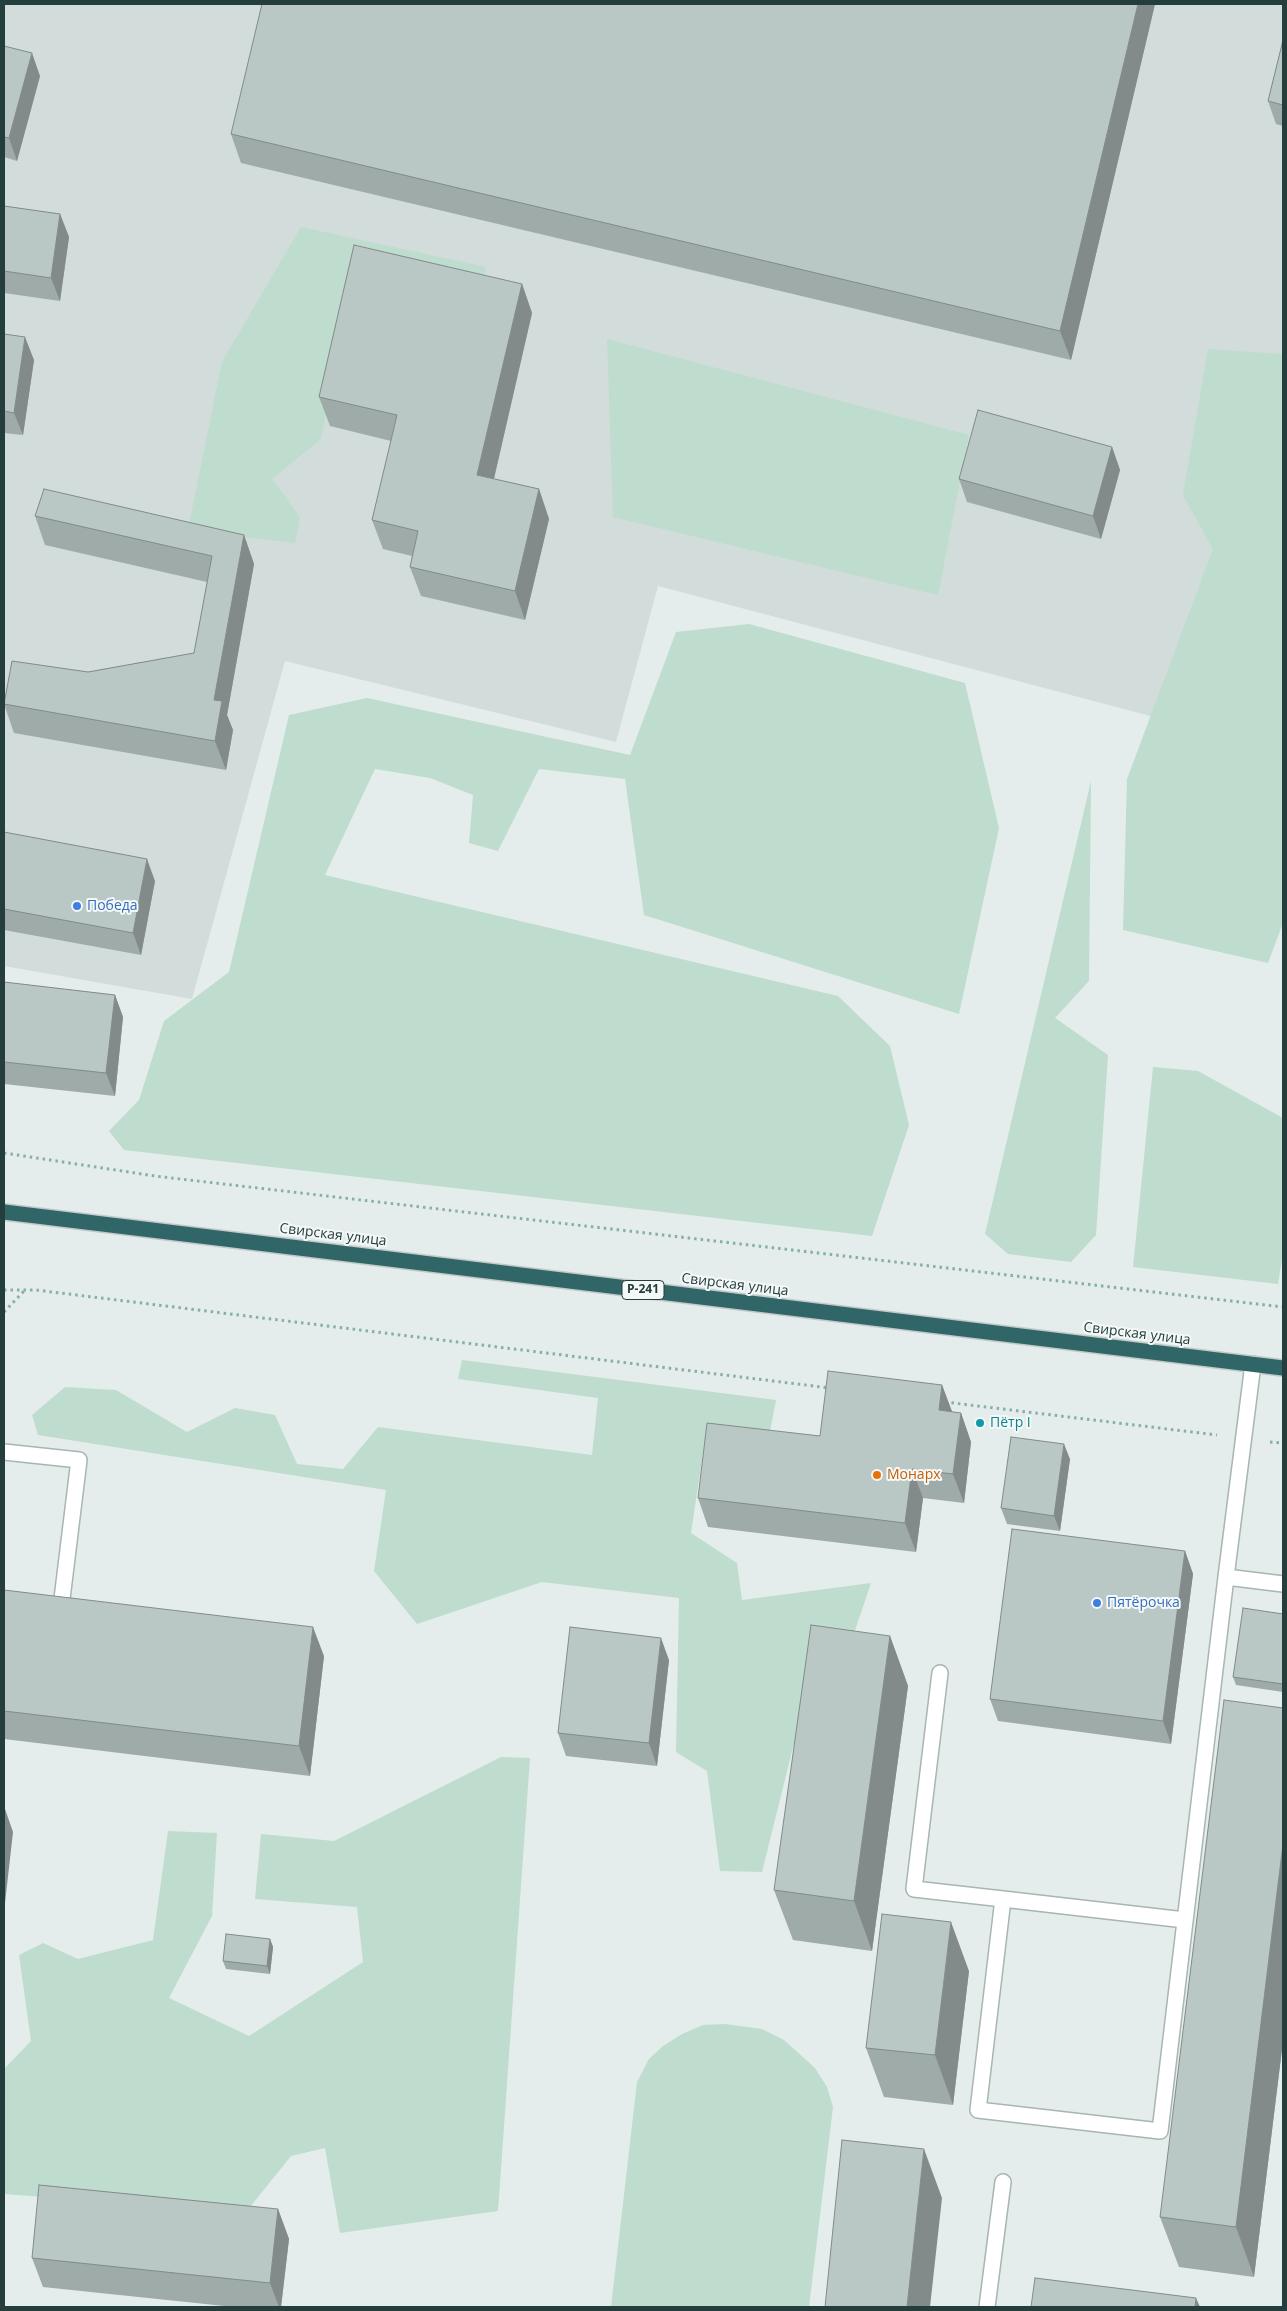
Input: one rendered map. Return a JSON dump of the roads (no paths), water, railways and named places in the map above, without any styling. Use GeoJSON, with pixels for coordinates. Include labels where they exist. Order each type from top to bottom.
{"type":"FeatureCollection","features":[{"type":"Feature","properties":{"kind":"highway","name":"Свирская улица"},"geometry":{"type":"LineString","coordinates":[[4,1212],[1283,1368]]}},
{"type":"Feature","properties":{"kind":"lane"},"geometry":{"type":"LineString","coordinates":[[1003,1899],[978,2110],[1160,2132],[1253,1364]]}},
{"type":"Feature","properties":{"kind":"lane"},"geometry":{"type":"LineString","coordinates":[[4,1452],[79,1460],[61,1607]]}},
{"type":"Feature","properties":{"kind":"lane"},"geometry":{"type":"LineString","coordinates":[[1226,1577],[1283,1584]]}},
{"type":"Feature","properties":{"kind":"lane"},"geometry":{"type":"LineString","coordinates":[[940,1673],[914,1889],[1185,1920]]}},
{"type":"Feature","properties":{"kind":"lane"},"geometry":{"type":"LineString","coordinates":[[988,2307],[1003,2182]]}},
{"type":"Feature","properties":{"kind":"place","name":"Победа"},"geometry":{"type":"Point","coordinates":[77,906]}},
{"type":"Feature","properties":{"kind":"place","name":"Пётр I"},"geometry":{"type":"Point","coordinates":[980,1423]}},
{"type":"Feature","properties":{"kind":"place","name":"Монарх"},"geometry":{"type":"Point","coordinates":[877,1475]}},
{"type":"Feature","properties":{"kind":"place","name":"Пятёрочка"},"geometry":{"type":"Point","coordinates":[1097,1603]}}]}
